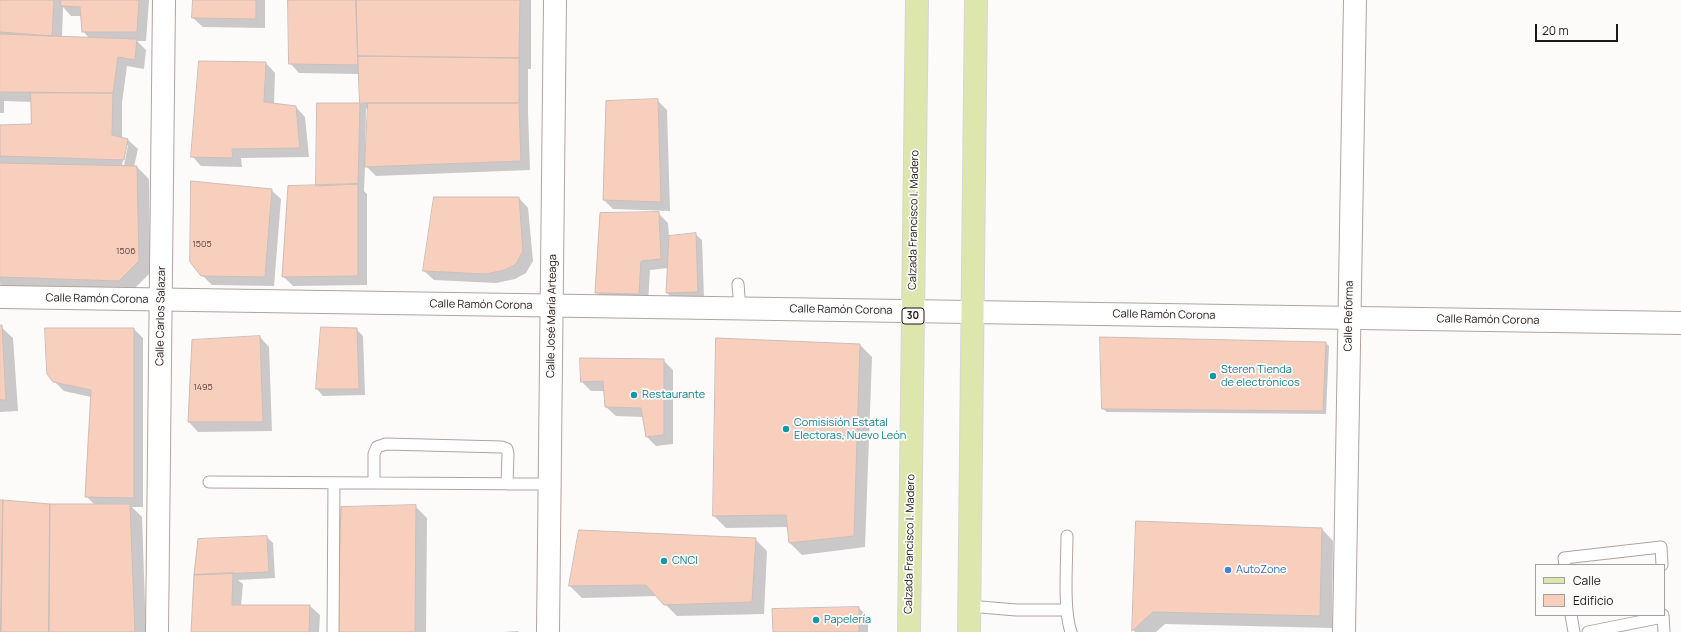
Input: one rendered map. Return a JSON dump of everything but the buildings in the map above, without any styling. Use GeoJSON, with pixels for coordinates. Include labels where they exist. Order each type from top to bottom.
{"type":"FeatureCollection","features":[{"type":"Feature","properties":{"kind":"main road","name":"Calzada Francisco I. Madero"},"geometry":{"type":"LineString","coordinates":[[909,632],[917,0]]}},
{"type":"Feature","properties":{"kind":"main road"},"geometry":{"type":"LineString","coordinates":[[969,632],[976,0]]}},
{"type":"Feature","properties":{"kind":"street","name":"Calle Carlos Salazar"},"geometry":{"type":"LineString","coordinates":[[157,632],[164,0]]}},
{"type":"Feature","properties":{"kind":"street","name":"Calle José María Arteaga"},"geometry":{"type":"LineString","coordinates":[[548,632],[555,0]]}},
{"type":"Feature","properties":{"kind":"street","name":"Calle Reforma"},"geometry":{"type":"LineString","coordinates":[[1344,632],[1355,0]]}},
{"type":"Feature","properties":{"kind":"street","name":"Calle Ramón Corona"},"geometry":{"type":"LineString","coordinates":[[0,297],[1681,323]]}},
{"type":"Feature","properties":{"kind":"lane"},"geometry":{"type":"LineString","coordinates":[[738,284],[740,309]]}},
{"type":"Feature","properties":{"kind":"lane"},"geometry":{"type":"LineString","coordinates":[[374,484],[374,454],[377,447],[386,444],[502,446],[507,449],[508,454],[507,484]]}},
{"type":"Feature","properties":{"kind":"lane"},"geometry":{"type":"LineString","coordinates":[[209,482],[550,484]]}},
{"type":"Feature","properties":{"kind":"lane"},"geometry":{"type":"LineString","coordinates":[[333,632],[334,483]]}},
{"type":"Feature","properties":{"kind":"lane"},"geometry":{"type":"LineString","coordinates":[[1067,536],[1067,610],[1068,624],[1071,632]]}},
{"type":"Feature","properties":{"kind":"lane"},"geometry":{"type":"LineString","coordinates":[[1565,564],[1564,558],[1661,547],[1662,564]]}},
{"type":"Feature","properties":{"kind":"lane"},"geometry":{"type":"LineString","coordinates":[[969,606],[1016,610],[1067,610]]}},
{"type":"Feature","properties":{"kind":"lane"},"geometry":{"type":"LineString","coordinates":[[1572,616],[1574,632]]}},
{"type":"Feature","properties":{"kind":"lane"},"geometry":{"type":"LineString","coordinates":[[1588,632],[1663,616],[1664,632]]}},
{"type":"Feature","properties":{"kind":"place","name":"Steren Tienda de electrónicos"},"geometry":{"type":"Point","coordinates":[1213,376]}},
{"type":"Feature","properties":{"kind":"place","name":"Restaurante"},"geometry":{"type":"Point","coordinates":[634,395]}},
{"type":"Feature","properties":{"kind":"place","name":"Comisisión Estatal Electoras, Nuevo León"},"geometry":{"type":"Point","coordinates":[786,429]}},
{"type":"Feature","properties":{"kind":"place","name":"CNCI"},"geometry":{"type":"Point","coordinates":[664,561]}},
{"type":"Feature","properties":{"kind":"place","name":"AutoZone"},"geometry":{"type":"Point","coordinates":[1228,570]}},
{"type":"Feature","properties":{"kind":"place","name":"Papelería"},"geometry":{"type":"Point","coordinates":[816,620]}}]}
